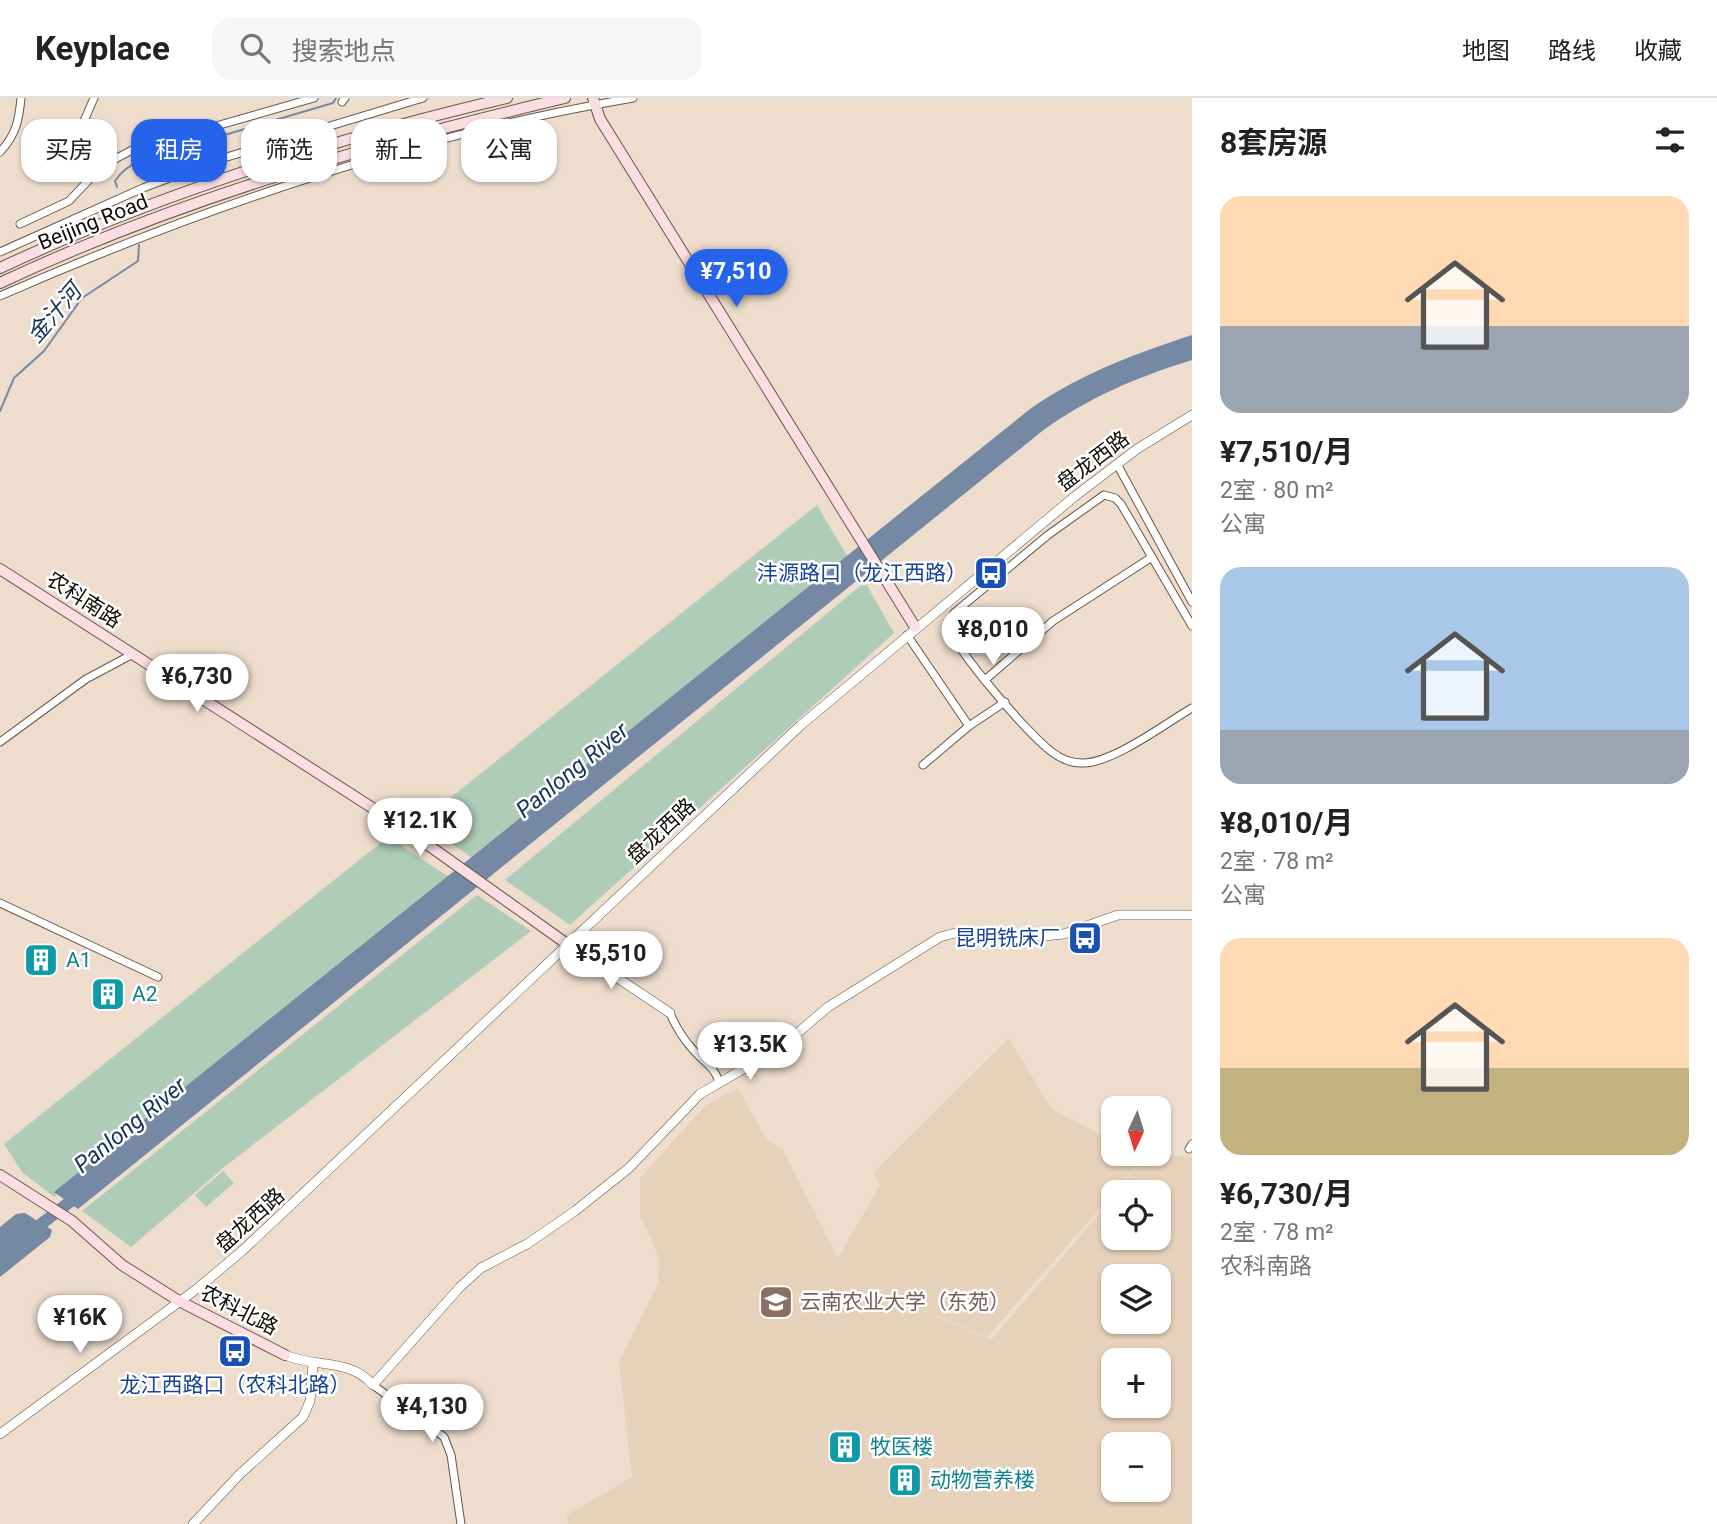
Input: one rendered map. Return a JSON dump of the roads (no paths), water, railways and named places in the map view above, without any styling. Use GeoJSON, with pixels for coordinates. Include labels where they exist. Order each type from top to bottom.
{"type":"FeatureCollection","features":[{"type":"Feature","properties":{"kind":"main road","name":"Beijing Road"},"geometry":{"type":"LineString","coordinates":[[0,268],[204,185],[323,146],[507,98]]}},
{"type":"Feature","properties":{"kind":"main road","name":"Beijing Road"},"geometry":{"type":"LineString","coordinates":[[0,283],[156,218],[313,163],[438,128],[565,98]]}},
{"type":"Feature","properties":{"kind":"main road"},"geometry":{"type":"LineString","coordinates":[[593,101],[878,566],[911,631]]}},
{"type":"Feature","properties":{"kind":"main road","name":"农科南路"},"geometry":{"type":"LineString","coordinates":[[0,569],[446,856],[568,944]]}},
{"type":"Feature","properties":{"kind":"main road"},"geometry":{"type":"LineString","coordinates":[[0,1175],[28,1195]]}},
{"type":"Feature","properties":{"kind":"main road"},"geometry":{"type":"LineString","coordinates":[[0,1182],[28,1195]]}},
{"type":"Feature","properties":{"kind":"main road","name":"农科北路"},"geometry":{"type":"LineString","coordinates":[[28,1195],[70,1224],[118,1270],[271,1356],[285,1355]]}},
{"type":"Feature","properties":{"kind":"street"},"geometry":{"type":"LineString","coordinates":[[0,152],[19,124],[21,98]]}},
{"type":"Feature","properties":{"kind":"street"},"geometry":{"type":"LineString","coordinates":[[85,119],[94,98]]}},
{"type":"Feature","properties":{"kind":"street"},"geometry":{"type":"LineString","coordinates":[[227,126],[314,98]]}},
{"type":"Feature","properties":{"kind":"street"},"geometry":{"type":"LineString","coordinates":[[227,158],[423,98]]}},
{"type":"Feature","properties":{"kind":"street"},"geometry":{"type":"LineString","coordinates":[[0,296],[102,251],[301,180],[480,129],[593,101],[633,98]]}},
{"type":"Feature","properties":{"kind":"street"},"geometry":{"type":"LineString","coordinates":[[20,224],[69,201],[102,166],[131,151]]}},
{"type":"Feature","properties":{"kind":"street"},"geometry":{"type":"LineString","coordinates":[[0,252],[159,182]]}},
{"type":"Feature","properties":{"kind":"street","name":"盘龙西路"},"geometry":{"type":"LineString","coordinates":[[0,1434],[176,1303],[274,1223],[745,776],[911,631],[1117,464],[1192,415]]}},
{"type":"Feature","properties":{"kind":"street"},"geometry":{"type":"LineString","coordinates":[[1117,464],[1192,602]]}},
{"type":"Feature","properties":{"kind":"street"},"geometry":{"type":"LineString","coordinates":[[1192,626],[1119,500],[1104,495],[1095,499],[951,617],[951,632],[986,679],[1051,751],[1061,758],[1083,763],[1102,759],[1192,708]]}},
{"type":"Feature","properties":{"kind":"street"},"geometry":{"type":"LineString","coordinates":[[986,679],[1054,621],[1152,557]]}},
{"type":"Feature","properties":{"kind":"street"},"geometry":{"type":"LineString","coordinates":[[911,631],[969,726]]}},
{"type":"Feature","properties":{"kind":"street"},"geometry":{"type":"LineString","coordinates":[[0,742],[86,679],[133,654]]}},
{"type":"Feature","properties":{"kind":"street"},"geometry":{"type":"LineString","coordinates":[[923,765],[969,726],[1005,702]]}},
{"type":"Feature","properties":{"kind":"street"},"geometry":{"type":"LineString","coordinates":[[0,903],[158,977]]}},
{"type":"Feature","properties":{"kind":"street"},"geometry":{"type":"LineString","coordinates":[[373,1385],[460,1287],[481,1268],[527,1244],[575,1211],[629,1168],[688,1103],[719,1082],[781,1048],[828,1007],[940,937],[955,933],[1044,936],[1064,934],[1118,915],[1192,915]]}},
{"type":"Feature","properties":{"kind":"street","name":"农科南路"},"geometry":{"type":"LineString","coordinates":[[568,944],[670,1013]]}},
{"type":"Feature","properties":{"kind":"street"},"geometry":{"type":"LineString","coordinates":[[670,1013],[677,1030],[696,1054],[712,1065],[719,1082]]}},
{"type":"Feature","properties":{"kind":"street"},"geometry":{"type":"LineString","coordinates":[[285,1355],[313,1364],[357,1370],[373,1385],[444,1437],[452,1455],[461,1524]]}},
{"type":"Feature","properties":{"kind":"street"},"geometry":{"type":"LineString","coordinates":[[193,1524],[240,1474],[303,1417],[310,1401],[313,1364]]}},
{"type":"Feature","properties":{"kind":"water"},"geometry":{"type":"Polygon","coordinates":[[[1192,335],[1192,360],[1113,390],[1076,409],[1041,432],[78,1209],[54,1192],[1030,409],[1068,385],[1108,366],[1192,335]]]}},
{"type":"Feature","properties":{"kind":"water"},"geometry":{"type":"Polygon","coordinates":[[[25,1213],[52,1230],[50,1237],[0,1277],[0,1227],[16,1214],[25,1213]]]}},
{"type":"Feature","properties":{"kind":"waterway","name":"金汁河"},"geometry":{"type":"LineString","coordinates":[[227,134],[333,103],[336,98]]}},
{"type":"Feature","properties":{"kind":"waterway","name":"金汁河"},"geometry":{"type":"LineString","coordinates":[[117,187],[115,181],[131,165]]}},
{"type":"Feature","properties":{"kind":"waterway","name":"金汁河"},"geometry":{"type":"LineString","coordinates":[[0,411],[14,378],[44,351],[82,298],[138,261],[139,245]]}},
{"type":"Feature","properties":{"kind":"waterway","name":"Panlong River"},"geometry":{"type":"LineString","coordinates":[[31,1232],[80,1194]]}},
{"type":"Feature","properties":{"kind":"place","name":"沣源路口（龙江西路）"},"geometry":{"type":"Point","coordinates":[991,573]}},
{"type":"Feature","properties":{"kind":"place","name":"昆明铣床厂"},"geometry":{"type":"Point","coordinates":[1085,938]}},
{"type":"Feature","properties":{"kind":"place","name":"A1"},"geometry":{"type":"Point","coordinates":[41,960]}},
{"type":"Feature","properties":{"kind":"place","name":"A2"},"geometry":{"type":"Point","coordinates":[108,994]}},
{"type":"Feature","properties":{"kind":"place","name":"云南农业大学（东苑）"},"geometry":{"type":"Point","coordinates":[776,1302]}},
{"type":"Feature","properties":{"kind":"place","name":"龙江西路口（农科北路）"},"geometry":{"type":"Point","coordinates":[235,1351]}},
{"type":"Feature","properties":{"kind":"place","name":"牧医楼"},"geometry":{"type":"Point","coordinates":[845,1447]}},
{"type":"Feature","properties":{"kind":"place","name":"动物营养楼"},"geometry":{"type":"Point","coordinates":[905,1480]}}]}
